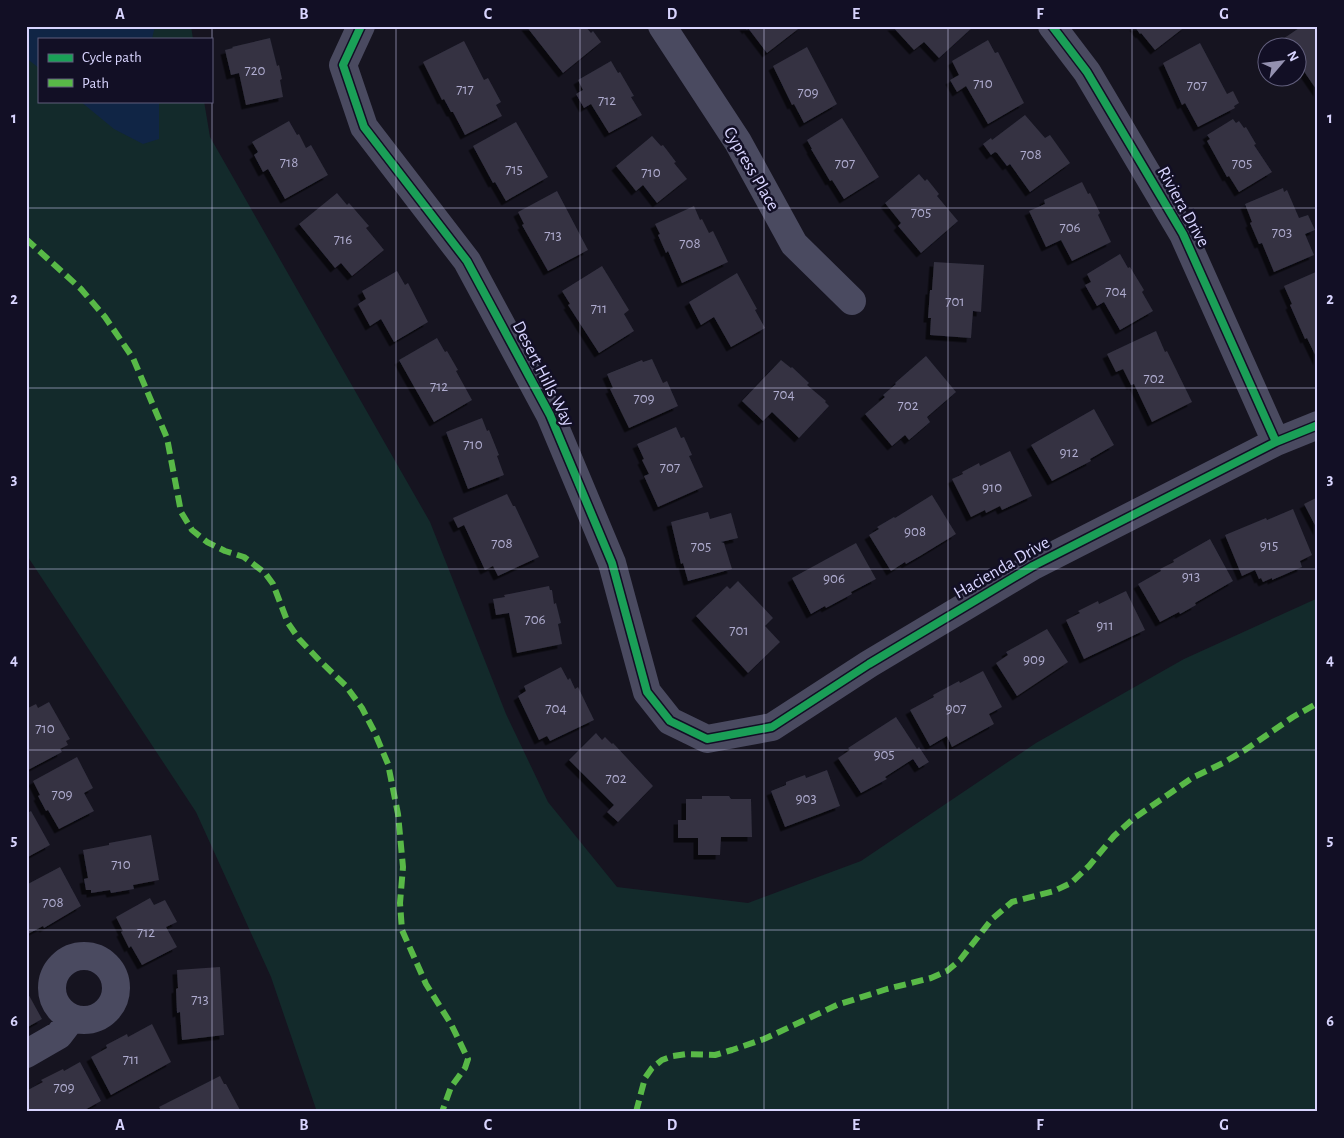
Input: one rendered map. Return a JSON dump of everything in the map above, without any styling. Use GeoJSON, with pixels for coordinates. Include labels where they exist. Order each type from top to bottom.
{"type":"FeatureCollection","features":[{"type":"Feature","properties":{"kind":"street","name":"Desert Hills Way"},"geometry":{"type":"LineString","coordinates":[[361,26],[343,65],[364,127],[467,261],[550,415],[612,563],[647,692],[670,720],[706,739]]}},
{"type":"Feature","properties":{"kind":"street","name":"Cypress Place"},"geometry":{"type":"LineString","coordinates":[[662,26],[738,142],[794,244],[852,302]]}},
{"type":"Feature","properties":{"kind":"street","name":"Riviera Drive"},"geometry":{"type":"LineString","coordinates":[[1052,26],[1087,72],[1183,234],[1276,442]]}},
{"type":"Feature","properties":{"kind":"street","name":"Hacienda Drive"},"geometry":{"type":"LineString","coordinates":[[706,739],[772,728],[869,664],[1033,566],[1276,442],[1318,425]]}},
{"type":"Feature","properties":{"kind":"street"},"geometry":{"type":"LineString","coordinates":[[26,1054],[59,1035],[72,1018]]}},
{"type":"Feature","properties":{"kind":"green space"},"geometry":{"type":"Polygon","coordinates":[[[26,26],[191,26],[193,38],[38,38],[38,102],[204,102],[210,137],[430,522],[506,714],[548,802],[617,887],[748,903],[861,861],[1036,743],[1184,659],[1318,598],[1318,1112],[317,1112],[271,977],[196,812],[26,554],[26,26]]]}},
{"type":"Feature","properties":{"kind":"water"},"geometry":{"type":"Polygon","coordinates":[[[26,26],[155,26],[152,38],[38,38],[38,67],[26,58],[26,26]]]}},
{"type":"Feature","properties":{"kind":"water"},"geometry":{"type":"Polygon","coordinates":[[[81,102],[159,102],[159,139],[143,144],[114,129],[81,102]]]}},
{"type":"Feature","properties":{"kind":"building"},"geometry":{"type":"Polygon","coordinates":[[[526,26],[585,26],[591,33],[593,31],[601,42],[563,73],[526,26]]]}},
{"type":"Feature","properties":{"kind":"building"},"geometry":{"type":"Polygon","coordinates":[[[744,26],[802,26],[767,53],[748,28],[747,30],[744,26]]]}},
{"type":"Feature","properties":{"kind":"building"},"geometry":{"type":"Polygon","coordinates":[[[892,26],[974,26],[939,58],[924,42],[914,50],[892,26]]]}},
{"type":"Feature","properties":{"kind":"building"},"geometry":{"type":"Polygon","coordinates":[[[1134,26],[1186,26],[1155,50],[1134,26]]]}},
{"type":"Feature","properties":{"kind":"building"},"geometry":{"type":"Polygon","coordinates":[[[1302,26],[1318,26],[1318,92],[1306,74],[1306,38],[1284,38],[1302,26]]]}},
{"type":"Feature","properties":{"kind":"building"},"geometry":{"type":"Polygon","coordinates":[[[270,38],[277,66],[279,65],[283,97],[246,105],[239,73],[231,75],[225,50],[270,38]]]}},
{"type":"Feature","properties":{"kind":"building"},"geometry":{"type":"Polygon","coordinates":[[[988,40],[995,53],[998,52],[1024,103],[988,124],[966,86],[957,92],[950,80],[959,75],[952,61],[988,40]]]}},
{"type":"Feature","properties":{"kind":"building"},"geometry":{"type":"Polygon","coordinates":[[[464,41],[484,80],[488,78],[501,102],[496,105],[502,116],[465,135],[453,112],[451,112],[444,99],[442,100],[423,62],[464,41]]]}},
{"type":"Feature","properties":{"kind":"building"},"geometry":{"type":"Polygon","coordinates":[[[1200,43],[1227,94],[1233,91],[1239,103],[1234,106],[1235,108],[1198,127],[1185,103],[1182,105],[1163,63],[1200,43]]]}},
{"type":"Feature","properties":{"kind":"building"},"geometry":{"type":"Polygon","coordinates":[[[807,47],[837,104],[804,123],[794,104],[792,105],[773,66],[807,47]]]}},
{"type":"Feature","properties":{"kind":"building"},"geometry":{"type":"Polygon","coordinates":[[[611,61],[634,96],[631,97],[642,115],[609,133],[591,104],[584,108],[576,94],[583,90],[578,80],[611,61]]]}},
{"type":"Feature","properties":{"kind":"building"},"geometry":{"type":"Polygon","coordinates":[[[1025,115],[1045,138],[1050,135],[1070,163],[1030,192],[1010,164],[1007,166],[995,152],[991,155],[983,144],[991,138],[992,140],[1025,115]]]}},
{"type":"Feature","properties":{"kind":"building"},"geometry":{"type":"Polygon","coordinates":[[[842,118],[879,177],[844,199],[832,180],[830,181],[807,140],[842,118]]]}},
{"type":"Feature","properties":{"kind":"building"},"geometry":{"type":"Polygon","coordinates":[[[1233,119],[1236,123],[1239,121],[1244,128],[1246,127],[1256,144],[1254,145],[1272,172],[1239,192],[1229,176],[1227,177],[1207,141],[1210,139],[1207,135],[1233,119]]]}},
{"type":"Feature","properties":{"kind":"building"},"geometry":{"type":"Polygon","coordinates":[[[289,121],[297,135],[299,134],[306,148],[311,145],[328,175],[285,199],[268,169],[263,172],[254,155],[258,152],[252,142],[289,121]]]}},
{"type":"Feature","properties":{"kind":"building"},"geometry":{"type":"Polygon","coordinates":[[[516,122],[548,177],[506,201],[495,182],[493,183],[473,146],[516,122]]]}},
{"type":"Feature","properties":{"kind":"building"},"geometry":{"type":"Polygon","coordinates":[[[652,136],[661,146],[663,145],[687,179],[657,203],[643,185],[636,191],[616,166],[652,136]]]}},
{"type":"Feature","properties":{"kind":"building"},"geometry":{"type":"Polygon","coordinates":[[[919,174],[925,181],[927,179],[939,194],[937,196],[958,221],[921,253],[898,226],[901,223],[885,203],[919,174]]]}},
{"type":"Feature","properties":{"kind":"building"},"geometry":{"type":"Polygon","coordinates":[[[1082,182],[1100,213],[1098,215],[1111,242],[1072,261],[1061,240],[1046,247],[1029,211],[1045,204],[1044,200],[1082,182]]]}},
{"type":"Feature","properties":{"kind":"building"},"geometry":{"type":"Polygon","coordinates":[[[1283,188],[1284,192],[1287,190],[1299,218],[1308,215],[1315,230],[1305,234],[1314,255],[1274,272],[1262,243],[1259,244],[1250,223],[1252,222],[1245,204],[1283,188]]]}},
{"type":"Feature","properties":{"kind":"building"},"geometry":{"type":"Polygon","coordinates":[[[557,191],[588,250],[548,271],[522,225],[524,224],[518,212],[557,191]]]}},
{"type":"Feature","properties":{"kind":"building"},"geometry":{"type":"Polygon","coordinates":[[[337,193],[347,205],[349,203],[369,226],[366,228],[384,250],[352,276],[341,263],[335,268],[299,224],[337,193]]]}},
{"type":"Feature","properties":{"kind":"building"},"geometry":{"type":"Polygon","coordinates":[[[694,206],[700,220],[702,219],[709,233],[713,231],[728,262],[682,283],[668,251],[666,253],[655,224],[694,206]]]}},
{"type":"Feature","properties":{"kind":"building"},"geometry":{"type":"Polygon","coordinates":[[[1120,254],[1144,290],[1142,292],[1153,311],[1120,330],[1104,302],[1097,306],[1085,285],[1091,282],[1087,274],[1120,254]]]}},
{"type":"Feature","properties":{"kind":"building"},"geometry":{"type":"Polygon","coordinates":[[[934,262],[984,265],[981,312],[973,311],[971,338],[930,335],[931,318],[928,318],[934,262]]]}},
{"type":"Feature","properties":{"kind":"building"},"geometry":{"type":"Polygon","coordinates":[[[602,266],[629,310],[624,314],[634,331],[599,353],[568,305],[570,304],[562,291],[602,266]]]}},
{"type":"Feature","properties":{"kind":"building"},"geometry":{"type":"Polygon","coordinates":[[[397,271],[405,285],[408,283],[428,322],[394,342],[381,319],[370,326],[358,304],[366,299],[362,291],[397,271]]]}},
{"type":"Feature","properties":{"kind":"building"},"geometry":{"type":"Polygon","coordinates":[[[1318,271],[1318,361],[1307,338],[1305,339],[1284,286],[1318,271]]]}},
{"type":"Feature","properties":{"kind":"building"},"geometry":{"type":"Polygon","coordinates":[[[737,273],[765,328],[731,347],[714,317],[701,325],[689,302],[737,273]]]}},
{"type":"Feature","properties":{"kind":"building"},"geometry":{"type":"Polygon","coordinates":[[[1156,331],[1192,402],[1152,422],[1134,384],[1131,385],[1123,369],[1116,372],[1107,354],[1156,331]]]}},
{"type":"Feature","properties":{"kind":"building"},"geometry":{"type":"Polygon","coordinates":[[[437,338],[458,370],[456,371],[472,400],[434,422],[399,360],[437,338]]]}},
{"type":"Feature","properties":{"kind":"building"},"geometry":{"type":"Polygon","coordinates":[[[926,356],[956,392],[927,417],[930,422],[909,440],[905,435],[892,446],[865,414],[885,397],[883,395],[895,383],[926,356]]]}},
{"type":"Feature","properties":{"kind":"building"},"geometry":{"type":"Polygon","coordinates":[[[652,359],[663,383],[667,381],[678,406],[629,428],[610,389],[613,388],[607,374],[642,360],[643,362],[652,359]]]}},
{"type":"Feature","properties":{"kind":"building"},"geometry":{"type":"Polygon","coordinates":[[[781,360],[792,367],[809,383],[807,385],[826,401],[829,406],[799,438],[772,412],[763,421],[742,401],[781,360]]]}},
{"type":"Feature","properties":{"kind":"building"},"geometry":{"type":"Polygon","coordinates":[[[1094,409],[1114,445],[1090,459],[1091,461],[1052,481],[1031,445],[1094,409]]]}},
{"type":"Feature","properties":{"kind":"building"},"geometry":{"type":"Polygon","coordinates":[[[482,418],[499,455],[497,456],[504,475],[468,489],[446,432],[482,418]]]}},
{"type":"Feature","properties":{"kind":"building"},"geometry":{"type":"Polygon","coordinates":[[[676,427],[681,438],[684,437],[692,455],[689,456],[703,487],[658,507],[644,476],[649,474],[637,444],[676,427]]]}},
{"type":"Feature","properties":{"kind":"building"},"geometry":{"type":"Polygon","coordinates":[[[1010,451],[1032,496],[1002,510],[1000,506],[986,513],[985,510],[971,517],[952,479],[979,463],[980,466],[1010,451]]]}},
{"type":"Feature","properties":{"kind":"building"},"geometry":{"type":"Polygon","coordinates":[[[507,494],[513,506],[515,506],[539,557],[498,576],[493,566],[485,570],[464,525],[458,528],[453,518],[507,494]]]}},
{"type":"Feature","properties":{"kind":"building"},"geometry":{"type":"Polygon","coordinates":[[[932,495],[956,534],[891,571],[869,535],[879,529],[877,527],[932,495]]]}},
{"type":"Feature","properties":{"kind":"building"},"geometry":{"type":"Polygon","coordinates":[[[1318,497],[1318,531],[1304,504],[1318,497]]]}},
{"type":"Feature","properties":{"kind":"building"},"geometry":{"type":"Polygon","coordinates":[[[1293,509],[1312,555],[1300,561],[1302,567],[1272,580],[1272,578],[1263,582],[1261,578],[1259,579],[1255,570],[1242,576],[1225,535],[1293,509]]]}},
{"type":"Feature","properties":{"kind":"building"},"geometry":{"type":"Polygon","coordinates":[[[708,512],[710,519],[731,513],[738,538],[721,542],[724,543],[732,569],[688,581],[683,563],[681,564],[671,522],[708,512]]]}},
{"type":"Feature","properties":{"kind":"building"},"geometry":{"type":"Polygon","coordinates":[[[1210,539],[1233,581],[1180,614],[1179,612],[1160,622],[1138,584],[1161,571],[1160,569],[1174,562],[1173,560],[1210,539]]]}},
{"type":"Feature","properties":{"kind":"building"},"geometry":{"type":"Polygon","coordinates":[[[856,543],[876,579],[826,608],[825,606],[811,614],[792,578],[856,543]]]}},
{"type":"Feature","properties":{"kind":"building"},"geometry":{"type":"Polygon","coordinates":[[[738,581],[773,618],[765,626],[780,642],[748,673],[696,616],[727,586],[730,589],[738,581]]]}},
{"type":"Feature","properties":{"kind":"building"},"geometry":{"type":"Polygon","coordinates":[[[549,586],[550,590],[552,590],[554,604],[556,603],[561,623],[558,624],[562,644],[517,653],[509,613],[496,615],[493,599],[549,586]]]}},
{"type":"Feature","properties":{"kind":"building"},"geometry":{"type":"Polygon","coordinates":[[[1126,591],[1145,630],[1084,659],[1066,620],[1080,613],[1078,611],[1098,601],[1099,604],[1126,591]]]}},
{"type":"Feature","properties":{"kind":"building"},"geometry":{"type":"Polygon","coordinates":[[[1047,629],[1068,662],[1017,696],[996,663],[1008,655],[1006,652],[1047,629]]]}},
{"type":"Feature","properties":{"kind":"building"},"geometry":{"type":"Polygon","coordinates":[[[561,667],[568,680],[570,678],[575,689],[578,687],[594,720],[550,741],[547,736],[539,740],[518,696],[526,691],[524,686],[561,667]]]}},
{"type":"Feature","properties":{"kind":"building"},"geometry":{"type":"Polygon","coordinates":[[[983,671],[1002,707],[989,714],[994,724],[952,747],[947,736],[930,746],[910,710],[959,681],[960,683],[983,671]]]}},
{"type":"Feature","properties":{"kind":"building"},"geometry":{"type":"Polygon","coordinates":[[[49,702],[70,739],[66,741],[68,745],[60,749],[62,752],[28,770],[26,767],[26,709],[36,704],[38,708],[49,702]]]}},
{"type":"Feature","properties":{"kind":"building"},"geometry":{"type":"Polygon","coordinates":[[[896,717],[917,749],[919,747],[929,762],[919,768],[913,759],[885,777],[887,779],[861,793],[838,758],[850,750],[848,748],[896,717]]]}},
{"type":"Feature","properties":{"kind":"building"},"geometry":{"type":"Polygon","coordinates":[[[596,733],[602,740],[605,737],[613,743],[653,786],[618,822],[607,812],[614,805],[569,760],[596,733]]]}},
{"type":"Feature","properties":{"kind":"building"},"geometry":{"type":"Polygon","coordinates":[[[77,757],[93,788],[84,793],[94,811],[59,829],[48,810],[46,811],[33,781],[77,757]]]}},
{"type":"Feature","properties":{"kind":"building"},"geometry":{"type":"Polygon","coordinates":[[[827,770],[840,806],[785,827],[771,791],[786,785],[786,782],[805,775],[806,778],[827,770]]]}},
{"type":"Feature","properties":{"kind":"building"},"geometry":{"type":"Polygon","coordinates":[[[702,796],[729,796],[731,799],[751,799],[752,837],[721,837],[720,855],[698,855],[698,838],[678,838],[678,820],[686,820],[686,799],[702,799],[702,796]]]}},
{"type":"Feature","properties":{"kind":"building"},"geometry":{"type":"Polygon","coordinates":[[[31,811],[50,845],[26,858],[26,814],[31,811]]]}},
{"type":"Feature","properties":{"kind":"building"},"geometry":{"type":"Polygon","coordinates":[[[151,835],[159,880],[133,885],[134,889],[111,893],[110,890],[91,893],[91,890],[86,890],[84,879],[88,878],[83,850],[151,835]]]}},
{"type":"Feature","properties":{"kind":"building"},"geometry":{"type":"Polygon","coordinates":[[[60,867],[81,906],[44,928],[43,926],[26,935],[26,885],[60,867]]]}},
{"type":"Feature","properties":{"kind":"building"},"geometry":{"type":"Polygon","coordinates":[[[150,898],[154,905],[165,900],[177,922],[166,927],[177,947],[142,965],[131,946],[129,948],[116,917],[150,898]]]}},
{"type":"Feature","properties":{"kind":"building"},"geometry":{"type":"Polygon","coordinates":[[[220,967],[224,1035],[182,1040],[180,1012],[177,1013],[177,970],[220,967]]]}},
{"type":"Feature","properties":{"kind":"building"},"geometry":{"type":"Polygon","coordinates":[[[26,990],[42,1019],[26,1028],[26,990]]]}},
{"type":"Feature","properties":{"kind":"building"},"geometry":{"type":"Polygon","coordinates":[[[152,1024],[171,1062],[111,1095],[91,1057],[107,1048],[106,1045],[127,1034],[128,1037],[152,1024]]]}},
{"type":"Feature","properties":{"kind":"building"},"geometry":{"type":"Polygon","coordinates":[[[80,1062],[101,1101],[81,1112],[28,1112],[26,1108],[26,1091],[43,1082],[41,1080],[80,1062]]]}},
{"type":"Feature","properties":{"kind":"building"},"geometry":{"type":"Polygon","coordinates":[[[220,1076],[241,1112],[162,1112],[159,1107],[220,1076]]]}},
{"type":"Feature","properties":{"kind":"marked path"},"geometry":{"type":"LineString","coordinates":[[26,239],[81,289],[105,317],[133,358],[167,438],[181,512],[192,530],[207,542],[225,551],[244,557],[265,573],[273,584],[288,623],[299,639],[346,686],[362,708],[374,731],[388,764],[398,814],[403,867],[400,903],[402,930],[426,984],[451,1024],[468,1059],[465,1068],[451,1087],[442,1112]]}},
{"type":"Feature","properties":{"kind":"marked path"},"geometry":{"type":"LineString","coordinates":[[636,1112],[645,1078],[652,1068],[662,1060],[687,1054],[715,1055],[732,1050],[764,1039],[837,1005],[887,989],[931,978],[947,971],[960,960],[992,919],[1012,902],[1054,891],[1071,883],[1089,866],[1114,836],[1133,819],[1192,778],[1245,750],[1293,717],[1318,703]]}},
{"type":"Feature","properties":{"kind":"cycle path"},"geometry":{"type":"LineString","coordinates":[[361,26],[343,65],[364,127],[467,261],[550,415],[612,563],[647,692],[670,721],[707,739],[772,727],[869,664],[1033,566],[1276,442],[1318,425]]}},
{"type":"Feature","properties":{"kind":"cycle path"},"geometry":{"type":"LineString","coordinates":[[1052,26],[1087,72],[1183,234],[1276,442]]}}]}
